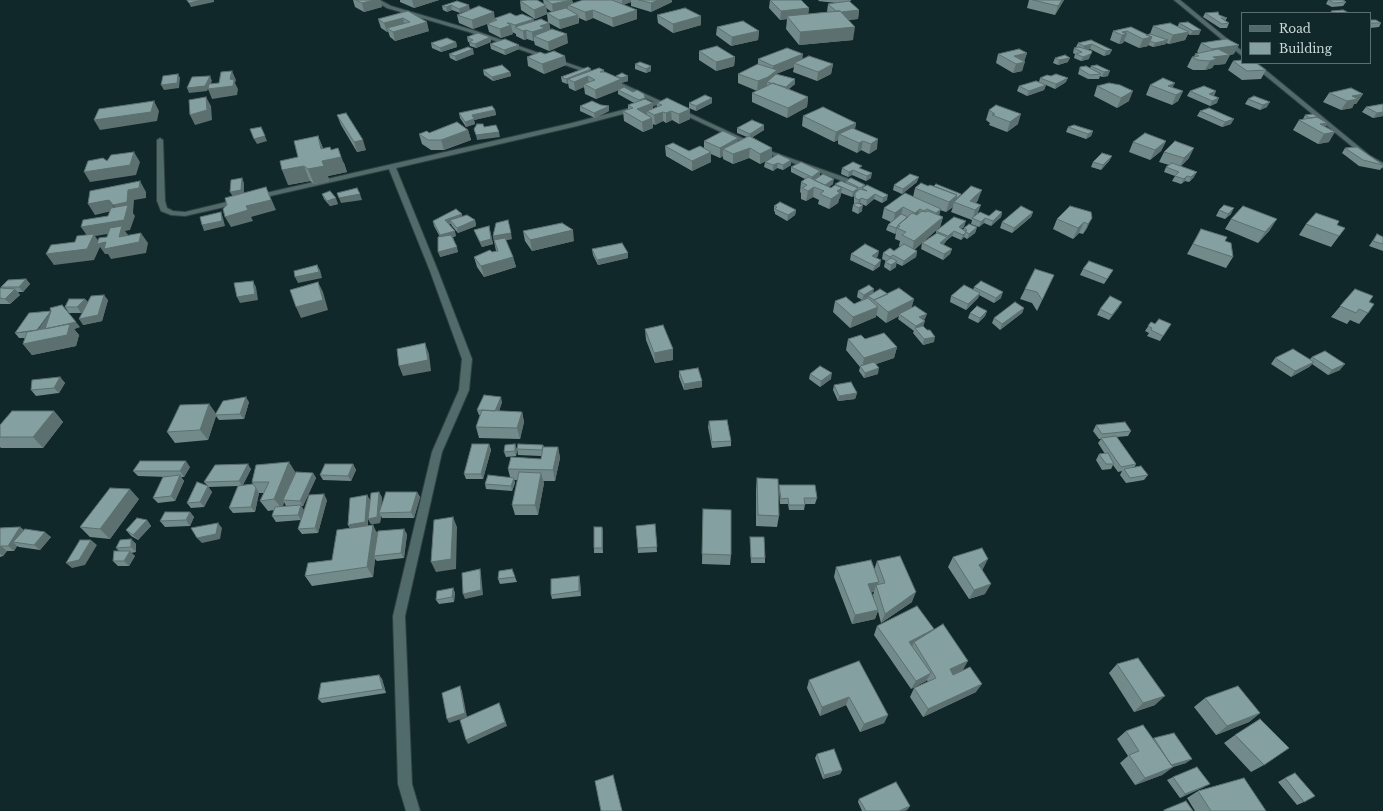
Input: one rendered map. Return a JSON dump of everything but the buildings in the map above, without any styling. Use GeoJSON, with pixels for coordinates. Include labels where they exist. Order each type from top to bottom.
{"type":"FeatureCollection","features":[{"type":"Feature","properties":{"kind":"street"},"geometry":{"type":"LineString","coordinates":[[376,0],[389,7],[471,31],[585,69],[667,105]]}},
{"type":"Feature","properties":{"kind":"street"},"geometry":{"type":"LineString","coordinates":[[1177,0],[1241,53]]}},
{"type":"Feature","properties":{"kind":"street"},"geometry":{"type":"LineString","coordinates":[[1254,64],[1368,156],[1383,166]]}},
{"type":"Feature","properties":{"kind":"street"},"geometry":{"type":"LineString","coordinates":[[160,140],[161,201],[164,208],[171,213],[185,214],[573,125],[660,102]]}},
{"type":"Feature","properties":{"kind":"street"},"geometry":{"type":"LineString","coordinates":[[674,109],[768,152],[865,186]]}},
{"type":"Feature","properties":{"kind":"street"},"geometry":{"type":"LineString","coordinates":[[392,167],[434,271],[467,359],[464,390],[437,452],[399,616],[405,784],[413,811]]}}]}
